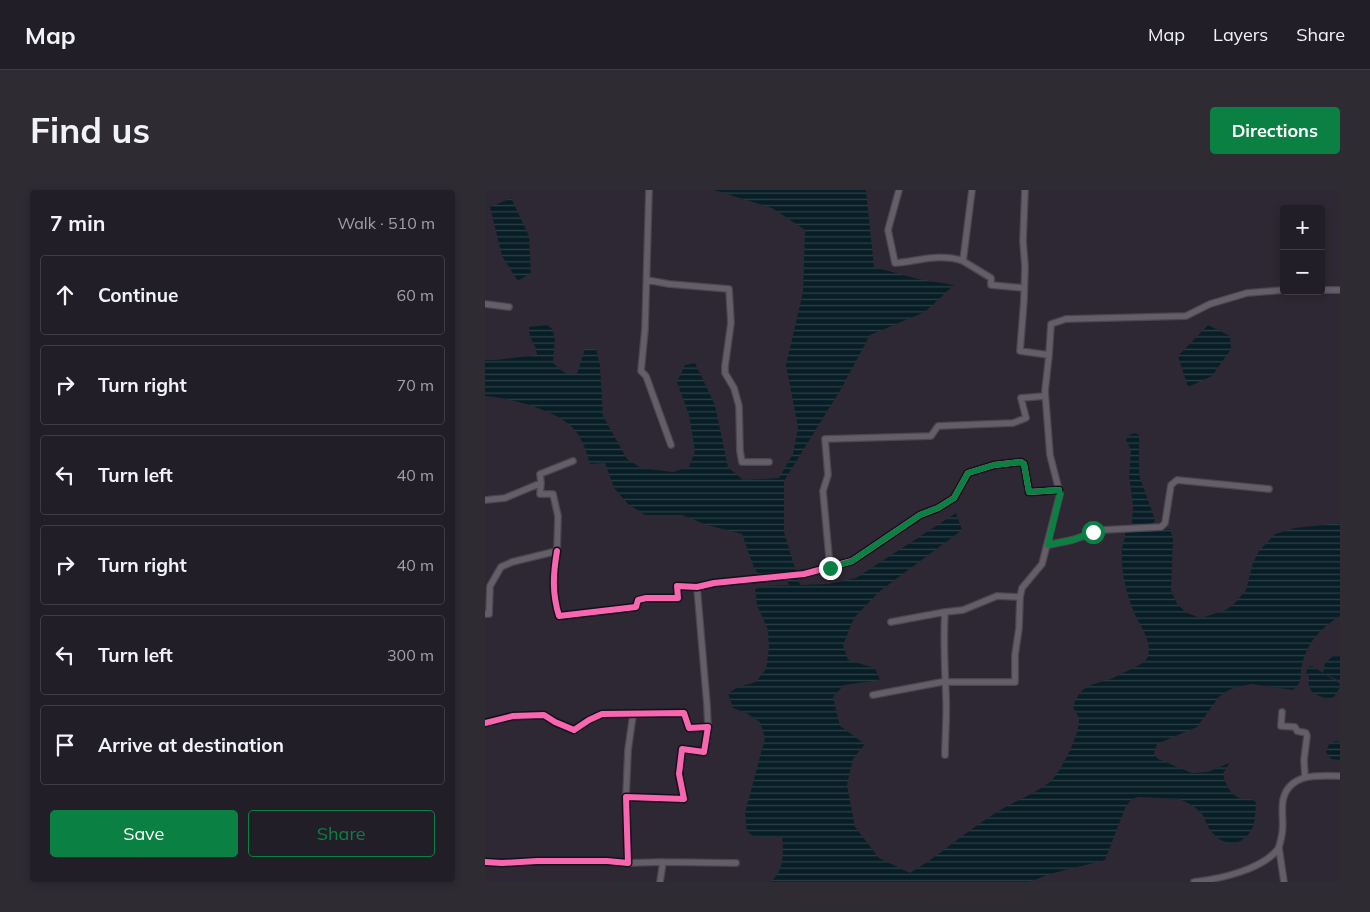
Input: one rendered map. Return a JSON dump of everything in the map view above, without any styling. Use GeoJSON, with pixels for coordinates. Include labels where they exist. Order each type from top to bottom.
{"type":"FeatureCollection","features":[{"type":"Feature","properties":{"kind":"street"},"geometry":{"type":"LineString","coordinates":[[649,190],[647,280],[641,371],[646,376],[671,445]]}},
{"type":"Feature","properties":{"kind":"street"},"geometry":{"type":"LineString","coordinates":[[899,190],[888,230],[895,263],[952,257],[963,261],[991,278],[991,285],[1024,288]]}},
{"type":"Feature","properties":{"kind":"street"},"geometry":{"type":"LineString","coordinates":[[963,261],[972,190]]}},
{"type":"Feature","properties":{"kind":"street"},"geometry":{"type":"LineString","coordinates":[[1025,190],[1023,241],[1025,266],[1020,351],[1049,355]]}},
{"type":"Feature","properties":{"kind":"street"},"geometry":{"type":"LineString","coordinates":[[647,280],[669,284],[729,289],[731,323],[725,373],[734,388],[739,406],[739,451],[742,462],[769,462]]}},
{"type":"Feature","properties":{"kind":"street"},"geometry":{"type":"LineString","coordinates":[[873,695],[913,686],[945,682],[1015,682],[1015,655],[1019,628],[1020,596],[1022,588],[1042,564],[1060,494],[1050,455],[1045,396],[1051,324],[1066,319],[1186,316],[1210,304],[1247,293],[1280,290]]}},
{"type":"Feature","properties":{"kind":"street"},"geometry":{"type":"LineString","coordinates":[[1325,290],[1340,290]]}},
{"type":"Feature","properties":{"kind":"street"},"geometry":{"type":"LineString","coordinates":[[485,304],[509,307]]}},
{"type":"Feature","properties":{"kind":"street"},"geometry":{"type":"LineString","coordinates":[[830,568],[823,491],[828,474],[825,439],[931,436],[937,426],[1013,423],[1026,418],[1021,398],[1045,396]]}},
{"type":"Feature","properties":{"kind":"street"},"geometry":{"type":"LineString","coordinates":[[573,461],[540,474],[540,494],[553,494],[558,516],[554,597],[559,616],[635,606],[637,600],[647,598],[678,598],[677,586],[697,587],[804,574],[852,561],[920,515],[938,508],[954,498],[968,473],[994,465],[1021,462],[1025,467],[1029,492],[1059,490]]}},
{"type":"Feature","properties":{"kind":"street"},"geometry":{"type":"LineString","coordinates":[[1048,545],[1073,540],[1102,530],[1161,527],[1165,523],[1171,485],[1177,480],[1269,489]]}},
{"type":"Feature","properties":{"kind":"street"},"geometry":{"type":"LineString","coordinates":[[485,500],[505,498],[541,483]]}},
{"type":"Feature","properties":{"kind":"street"},"geometry":{"type":"LineString","coordinates":[[485,614],[489,614],[490,586],[501,567],[512,562],[557,551]]}},
{"type":"Feature","properties":{"kind":"street"},"geometry":{"type":"LineString","coordinates":[[627,797],[684,799],[679,774],[682,749],[704,752],[708,727],[697,587]]}},
{"type":"Feature","properties":{"kind":"street"},"geometry":{"type":"LineString","coordinates":[[891,622],[963,610],[997,596],[1020,596]]}},
{"type":"Feature","properties":{"kind":"street"},"geometry":{"type":"LineString","coordinates":[[945,612],[945,755]]}},
{"type":"Feature","properties":{"kind":"street"},"geometry":{"type":"LineString","coordinates":[[1282,712],[1281,726],[1295,727],[1297,731],[1306,733],[1305,777]]}},
{"type":"Feature","properties":{"kind":"street"},"geometry":{"type":"LineString","coordinates":[[485,723],[513,716],[544,715],[555,722],[575,730],[602,714],[685,713],[689,728],[708,727]]}},
{"type":"Feature","properties":{"kind":"street"},"geometry":{"type":"LineString","coordinates":[[628,863],[628,750],[633,715]]}},
{"type":"Feature","properties":{"kind":"street"},"geometry":{"type":"LineString","coordinates":[[1284,882],[1279,848],[1283,828],[1283,802],[1286,792],[1297,780],[1305,777],[1340,776]]}},
{"type":"Feature","properties":{"kind":"street"},"geometry":{"type":"LineString","coordinates":[[1194,882],[1229,875],[1255,865],[1279,848]]}},
{"type":"Feature","properties":{"kind":"street"},"geometry":{"type":"LineString","coordinates":[[485,862],[502,863],[537,860],[628,863],[736,863]]}},
{"type":"Feature","properties":{"kind":"street"},"geometry":{"type":"LineString","coordinates":[[660,882],[663,862]]}},
{"type":"Feature","properties":{"kind":"water"},"geometry":{"type":"Polygon","coordinates":[[[714,190],[866,190],[874,267],[918,279],[954,285],[925,312],[870,335],[841,389],[784,481],[784,532],[800,585],[829,584],[856,578],[956,513],[962,530],[880,591],[854,618],[843,645],[848,660],[875,668],[880,680],[844,685],[833,697],[840,726],[865,744],[853,759],[847,785],[855,827],[879,858],[910,873],[994,814],[1050,782],[1064,762],[1076,735],[1079,719],[1073,707],[1079,694],[1088,686],[1113,678],[1144,662],[1148,656],[1148,645],[1133,610],[1123,574],[1122,551],[1125,532],[1170,529],[1173,539],[1171,590],[1177,604],[1187,613],[1201,618],[1226,610],[1236,602],[1246,590],[1253,563],[1259,551],[1275,534],[1295,528],[1340,523],[1340,616],[1326,626],[1311,642],[1302,665],[1300,681],[1296,687],[1293,690],[1252,684],[1227,691],[1219,697],[1197,727],[1157,744],[1154,754],[1158,759],[1192,773],[1208,772],[1229,763],[1223,773],[1229,788],[1236,796],[1256,802],[1254,824],[1247,836],[1237,842],[1228,843],[1215,836],[1202,814],[1188,803],[1179,799],[1139,797],[1132,799],[1126,806],[1105,860],[1050,874],[1029,882],[770,882],[778,873],[782,862],[782,836],[755,838],[747,831],[745,813],[765,738],[760,722],[746,713],[733,708],[728,693],[738,687],[756,682],[766,669],[769,648],[768,630],[757,605],[755,589],[767,586],[789,585],[784,572],[758,573],[754,568],[742,534],[707,525],[682,515],[645,515],[628,504],[614,488],[605,463],[590,464],[581,439],[571,426],[563,420],[531,405],[485,396],[485,360],[537,355],[530,336],[529,327],[547,325],[552,329],[555,339],[553,363],[566,374],[577,374],[585,349],[596,349],[600,366],[603,416],[627,459],[641,468],[673,472],[689,467],[695,451],[689,415],[677,382],[685,365],[695,363],[715,405],[728,467],[743,480],[779,478],[793,454],[798,427],[786,365],[803,292],[805,230],[772,208],[714,190]]]}},
{"type":"Feature","properties":{"kind":"water"},"geometry":{"type":"Polygon","coordinates":[[[511,198],[529,236],[531,273],[518,281],[502,256],[490,207],[511,198]]]}},
{"type":"Feature","properties":{"kind":"water"},"geometry":{"type":"Polygon","coordinates":[[[1208,325],[1230,336],[1231,349],[1212,376],[1188,387],[1178,356],[1208,325]]]}},
{"type":"Feature","properties":{"kind":"water"},"geometry":{"type":"Polygon","coordinates":[[[1135,433],[1139,435],[1139,475],[1155,520],[1153,524],[1136,527],[1132,523],[1133,505],[1129,476],[1131,450],[1126,440],[1129,435],[1135,433]]]}},
{"type":"Feature","properties":{"kind":"water"},"geometry":{"type":"Polygon","coordinates":[[[1333,656],[1340,656],[1340,681],[1323,673],[1325,663],[1333,656]]]}},
{"type":"Feature","properties":{"kind":"water"},"geometry":{"type":"Polygon","coordinates":[[[1312,666],[1339,683],[1340,687],[1334,697],[1319,696],[1310,689],[1309,677],[1306,673],[1308,667],[1312,666]]]}},
{"type":"Feature","properties":{"kind":"water"},"geometry":{"type":"Polygon","coordinates":[[[1336,741],[1340,742],[1340,760],[1331,759],[1326,752],[1329,744],[1336,741]]]}},
{"type":"Feature","properties":{"kind":"cycle path"},"geometry":{"type":"LineString","coordinates":[[557,551],[554,584],[559,616],[636,607],[638,600],[646,598],[678,598],[677,586],[697,587],[714,583],[804,574],[852,561],[920,515],[938,508],[954,498],[968,473],[994,465],[1021,462],[1024,464],[1029,492],[1059,490]]}},
{"type":"Feature","properties":{"kind":"cycle path"},"geometry":{"type":"LineString","coordinates":[[485,723],[513,716],[544,715],[574,730],[602,714],[684,713],[689,728],[708,727],[704,752],[682,749],[679,774],[684,799],[626,797],[628,863],[607,861],[485,862]]}},
{"type":"Feature","properties":{"kind":"route"},"geometry":{"type":"LineString","coordinates":[[830,568],[852,561],[920,515],[938,508],[954,498],[968,473],[994,465],[1021,462],[1024,464],[1029,492],[1059,490],[1060,494],[1048,545],[1087,536],[1093,532]]}}]}
